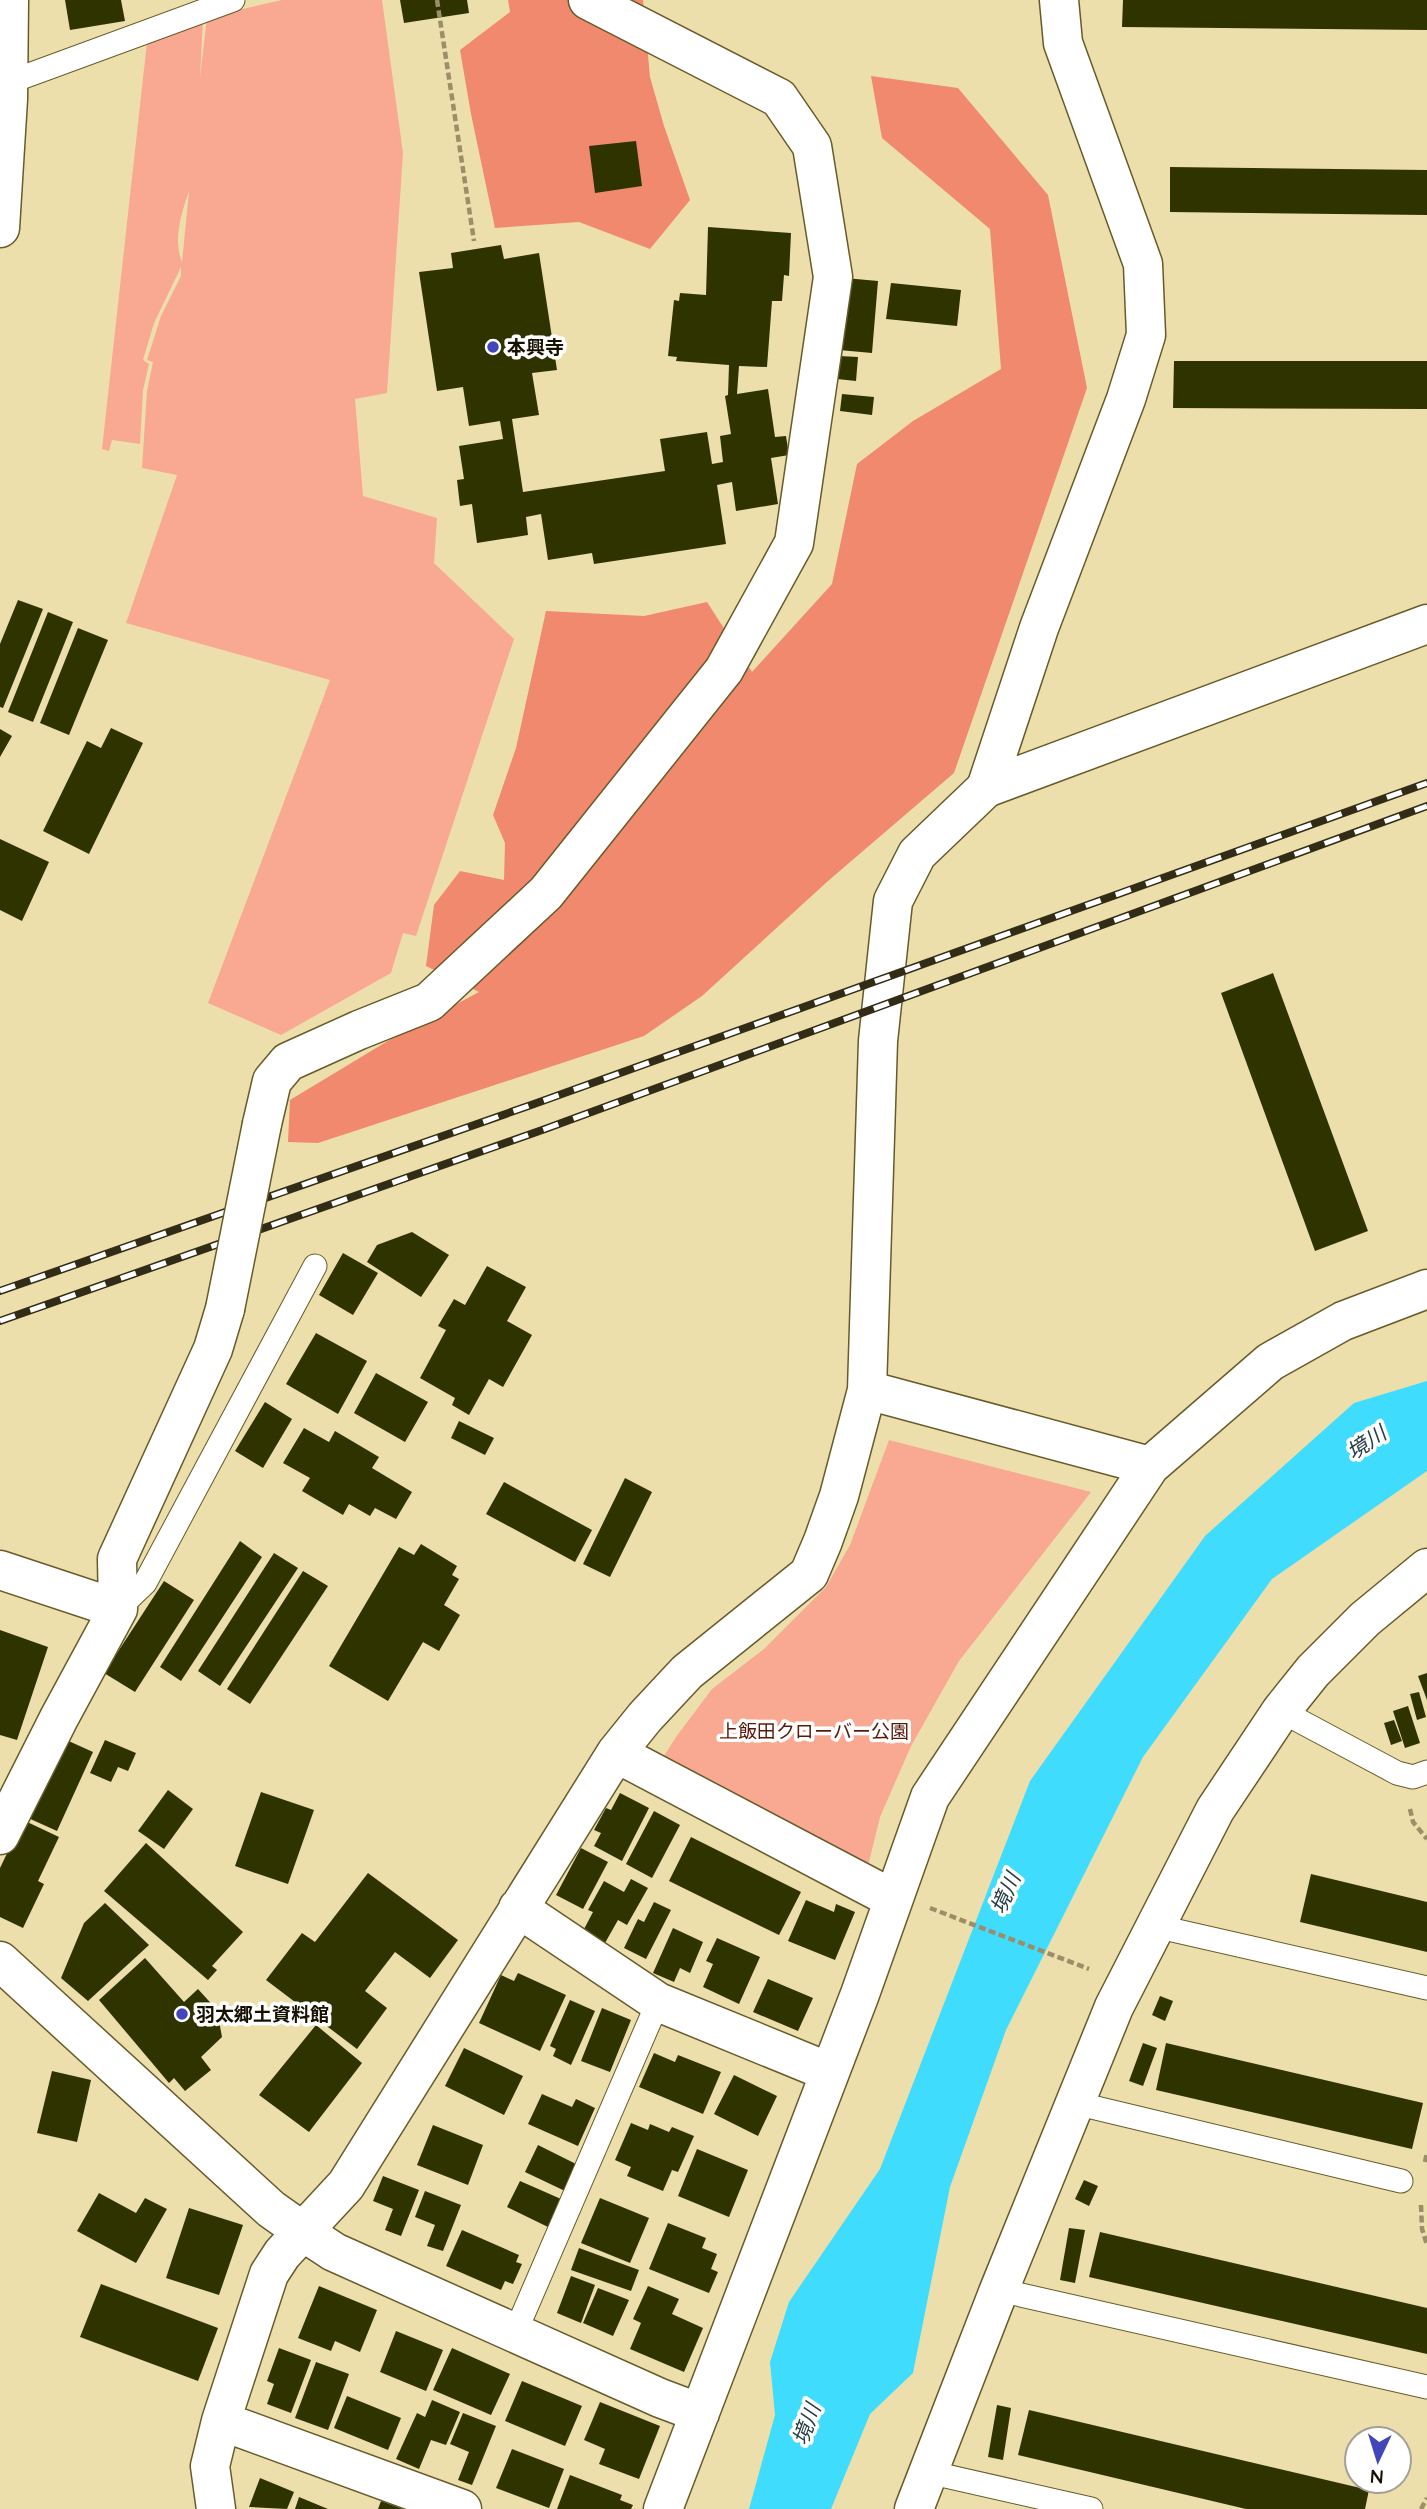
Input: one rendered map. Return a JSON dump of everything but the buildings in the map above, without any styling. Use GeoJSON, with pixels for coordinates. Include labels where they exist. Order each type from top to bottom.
{"type":"FeatureCollection","features":[{"type":"Feature","properties":{"kind":"street"},"geometry":{"type":"LineString","coordinates":[[0,228],[9,0]]}},
{"type":"Feature","properties":{"kind":"street"},"geometry":{"type":"LineString","coordinates":[[0,1835],[118,1609],[117,1559],[212,1349],[225,1309],[272,1081],[288,1062],[429,1002],[546,893],[724,670],[794,543],[832,277],[812,146],[779,98],[587,0]]}},
{"type":"Feature","properties":{"kind":"street"},"geometry":{"type":"LineString","coordinates":[[986,788],[1039,628],[1126,399],[1146,335],[1143,264],[1063,43],[1059,0]]}},
{"type":"Feature","properties":{"kind":"street"},"geometry":{"type":"LineString","coordinates":[[216,2509],[210,2466],[221,2421],[269,2274],[282,2254],[346,2185],[616,1753],[687,1672],[808,1574],[823,1541],[839,1496],[867,1390],[878,1041],[893,901],[917,854],[986,788],[1427,624]]}},
{"type":"Feature","properties":{"kind":"street"},"geometry":{"type":"LineString","coordinates":[[663,2509],[860,1994],[909,1902],[930,1797],[1150,1466],[1270,1362],[1343,1321],[1427,1289]]}},
{"type":"Feature","properties":{"kind":"street"},"geometry":{"type":"LineString","coordinates":[[867,1390],[1150,1466]]}},
{"type":"Feature","properties":{"kind":"street"},"geometry":{"type":"LineString","coordinates":[[914,2509],[1114,2007],[1214,1810],[1280,1711],[1313,1671],[1365,1619],[1427,1568]]}},
{"type":"Feature","properties":{"kind":"street"},"geometry":{"type":"LineString","coordinates":[[0,1570],[118,1609]]}},
{"type":"Feature","properties":{"kind":"street"},"geometry":{"type":"LineString","coordinates":[[616,1753],[909,1902]]}},
{"type":"Feature","properties":{"kind":"street"},"geometry":{"type":"LineString","coordinates":[[518,1908],[658,2002],[829,2072]]}},
{"type":"Feature","properties":{"kind":"street"},"geometry":{"type":"LineString","coordinates":[[0,1961],[271,2209],[334,2252],[699,2413]]}},
{"type":"Feature","properties":{"kind":"street"},"geometry":{"type":"LineString","coordinates":[[221,2421],[462,2509]]}},
{"type":"Feature","properties":{"kind":"lane"},"geometry":{"type":"LineString","coordinates":[[5,94],[233,0]]}},
{"type":"Feature","properties":{"kind":"lane"},"geometry":{"type":"LineString","coordinates":[[118,1609],[145,1583],[315,1266]]}},
{"type":"Feature","properties":{"kind":"lane"},"geometry":{"type":"LineString","coordinates":[[1280,1711],[1397,1773],[1413,1777],[1427,1772]]}},
{"type":"Feature","properties":{"kind":"lane"},"geometry":{"type":"LineString","coordinates":[[1156,1926],[1427,1988]]}},
{"type":"Feature","properties":{"kind":"lane"},"geometry":{"type":"LineString","coordinates":[[515,2333],[658,2002]]}},
{"type":"Feature","properties":{"kind":"lane"},"geometry":{"type":"LineString","coordinates":[[1075,2103],[1401,2181]]}},
{"type":"Feature","properties":{"kind":"lane"},"geometry":{"type":"LineString","coordinates":[[999,2290],[1427,2387]]}},
{"type":"Feature","properties":{"kind":"lane"},"geometry":{"type":"LineString","coordinates":[[928,2472],[1091,2509]]}},
{"type":"Feature","properties":{"kind":"path"},"geometry":{"type":"LineString","coordinates":[[436,0],[474,241]]}},
{"type":"Feature","properties":{"kind":"path"},"geometry":{"type":"LineString","coordinates":[[909,1902],[1093,1970]]}},
{"type":"Feature","properties":{"kind":"path"},"geometry":{"type":"LineString","coordinates":[[1421,2509],[1427,2498]]}},
{"type":"Feature","properties":{"kind":"green space"},"geometry":{"type":"Polygon","coordinates":[[[282,0],[382,0],[403,153],[387,393],[355,399],[363,496],[437,518],[434,563],[514,639],[416,936],[403,933],[391,973],[281,1035],[208,1003],[330,680],[126,623],[177,475],[142,468],[147,391],[153,362],[147,360],[161,316],[181,276],[181,267],[154,323],[143,360],[149,364],[143,390],[140,444],[112,440],[109,451],[102,449],[147,42],[203,19],[200,78],[207,17],[282,0]],[[189,191],[178,236],[182,262],[189,191]]]}},
{"type":"Feature","properties":{"kind":"green space","name":"上飯田クローバー公園"},"geometry":{"type":"Polygon","coordinates":[[[889,1440],[1091,1492],[959,1661],[911,1746],[880,1817],[867,1870],[657,1767],[712,1689],[764,1649],[826,1587],[850,1545],[889,1440]]]}},
{"type":"Feature","properties":{"kind":"shaded area"},"geometry":{"type":"Polygon","coordinates":[[[508,0],[643,0],[650,77],[690,200],[650,249],[579,222],[495,228],[460,50],[510,12],[508,0]]]}},
{"type":"Feature","properties":{"kind":"shaded area"},"geometry":{"type":"Polygon","coordinates":[[[871,76],[958,88],[1048,195],[1087,388],[954,773],[828,881],[702,996],[644,1036],[318,1143],[288,1142],[290,1100],[386,1042],[479,992],[426,966],[434,905],[460,871],[504,880],[505,843],[493,815],[516,748],[546,611],[644,616],[707,602],[752,672],[832,584],[857,464],[913,421],[1001,369],[990,229],[882,138],[871,76]]]}},
{"type":"Feature","properties":{"kind":"water","name":"境川"},"geometry":{"type":"Polygon","coordinates":[[[1427,1381],[1427,1471],[1272,1579],[1143,1757],[1006,2030],[950,2187],[913,2373],[870,2414],[831,2509],[749,2509],[775,2415],[770,2362],[789,2302],[880,2169],[1030,1781],[1205,1536],[1354,1403],[1427,1381]]]}},
{"type":"Feature","properties":{"kind":"railway"},"geometry":{"type":"LineString","coordinates":[[0,1291],[534,1104],[1427,783]]}},
{"type":"Feature","properties":{"kind":"railway"},"geometry":{"type":"LineString","coordinates":[[0,1321],[545,1129],[1427,806]]}},
{"type":"Feature","properties":{"kind":"place","name":"本興寺"},"geometry":{"type":"Point","coordinates":[493,347]}},
{"type":"Feature","properties":{"kind":"place","name":"羽太郷土資料館"},"geometry":{"type":"Point","coordinates":[182,2014]}}]}
